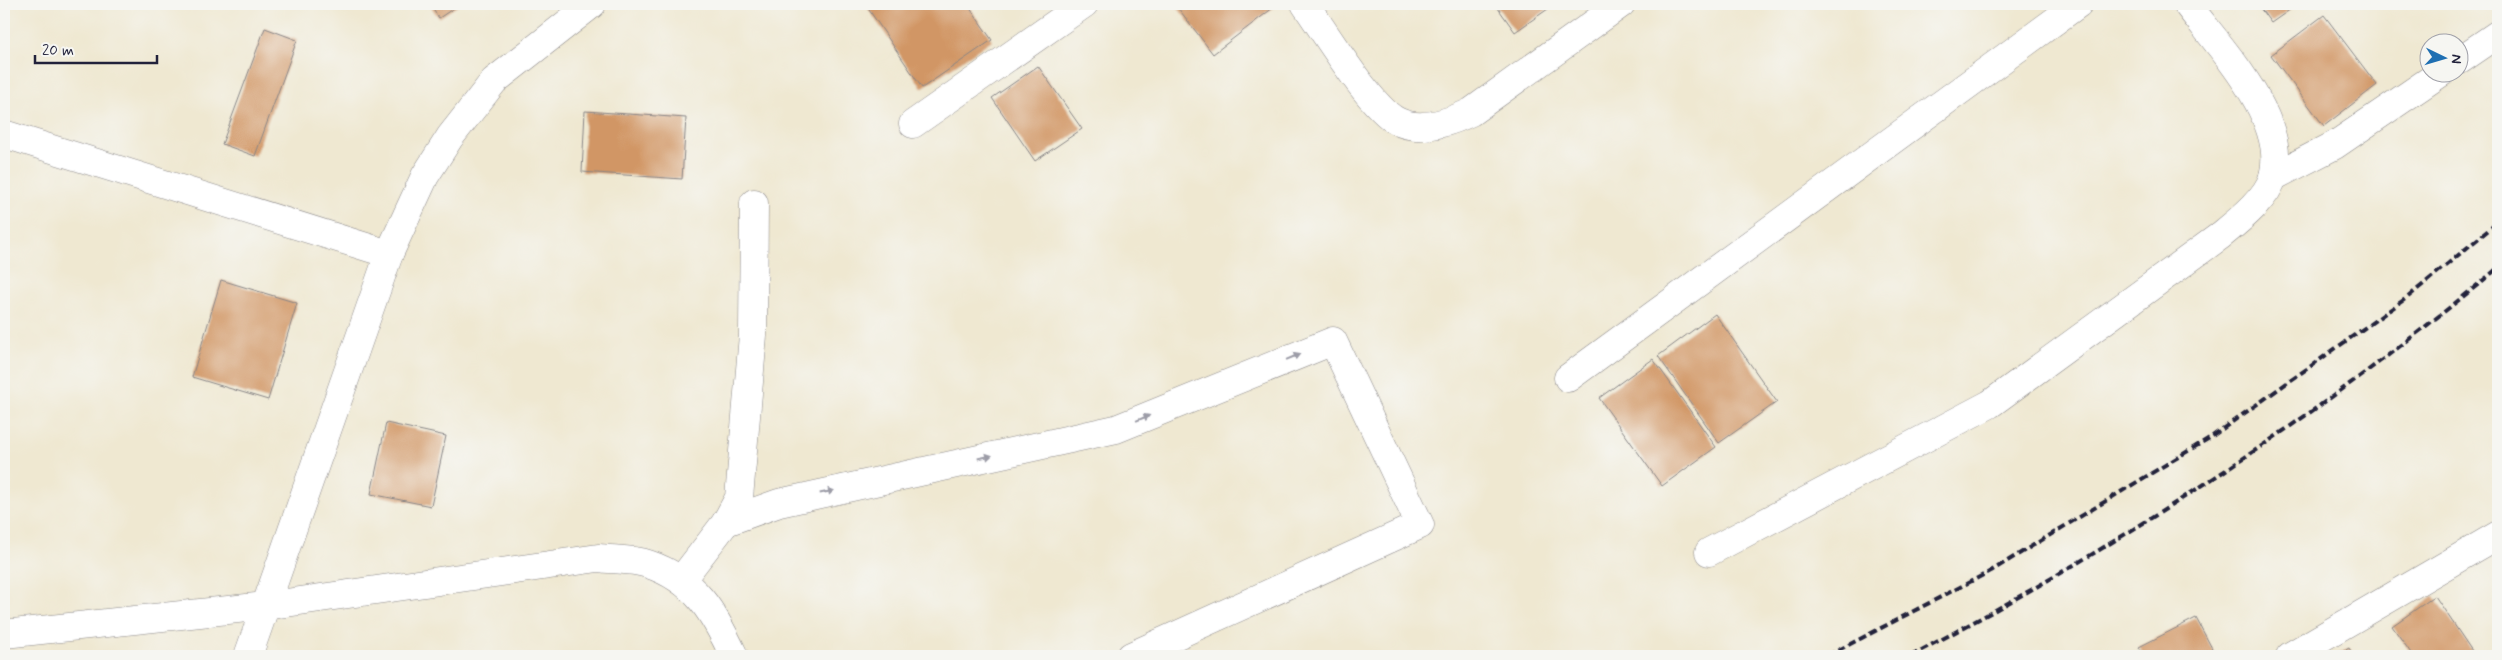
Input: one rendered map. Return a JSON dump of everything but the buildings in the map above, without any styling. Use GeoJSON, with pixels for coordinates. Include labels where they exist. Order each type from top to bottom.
{"type":"FeatureCollection","features":[{"type":"Feature","properties":{"kind":"street"},"geometry":{"type":"LineString","coordinates":[[912,124],[1084,4]]}},
{"type":"Feature","properties":{"kind":"street"},"geometry":{"type":"LineString","coordinates":[[1305,4],[1376,103],[1398,122],[1423,126],[1451,122],[1471,112],[1621,4]]}},
{"type":"Feature","properties":{"kind":"street"},"geometry":{"type":"LineString","coordinates":[[1568,378],[2078,4]]}},
{"type":"Feature","properties":{"kind":"street"},"geometry":{"type":"LineString","coordinates":[[1709,552],[1990,404],[2220,236],[2254,207],[2273,177],[2275,142],[2256,96],[2187,4]]}},
{"type":"Feature","properties":{"kind":"street"},"geometry":{"type":"LineString","coordinates":[[248,656],[390,254],[425,176],[450,137],[494,81],[581,7]]}},
{"type":"Feature","properties":{"kind":"street"},"geometry":{"type":"LineString","coordinates":[[2470,53],[2498,34]]}},
{"type":"Feature","properties":{"kind":"street"},"geometry":{"type":"LineString","coordinates":[[2273,177],[2335,145],[2427,82]]}},
{"type":"Feature","properties":{"kind":"street"},"geometry":{"type":"LineString","coordinates":[[4,134],[390,254]]}},
{"type":"Feature","properties":{"kind":"street"},"geometry":{"type":"LineString","coordinates":[[682,579],[726,522],[739,498],[753,335],[754,203]]}},
{"type":"Feature","properties":{"kind":"street"},"geometry":{"type":"LineString","coordinates":[[726,522],[779,503],[1116,429],[1333,341],[1420,525],[1131,656]]}},
{"type":"Feature","properties":{"kind":"street"},"geometry":{"type":"LineString","coordinates":[[2290,656],[2498,534]]}},
{"type":"Feature","properties":{"kind":"street"},"geometry":{"type":"LineString","coordinates":[[4,634],[265,606],[598,558],[647,564],[682,579],[717,619],[734,656]]}},
{"type":"Feature","properties":{"kind":"railway"},"geometry":{"type":"LineString","coordinates":[[1827,656],[1991,571],[2211,437],[2408,297],[2498,222]]}},
{"type":"Feature","properties":{"kind":"railway"},"geometry":{"type":"LineString","coordinates":[[1910,656],[2064,571],[2214,478],[2359,377],[2498,268]]}}]}
